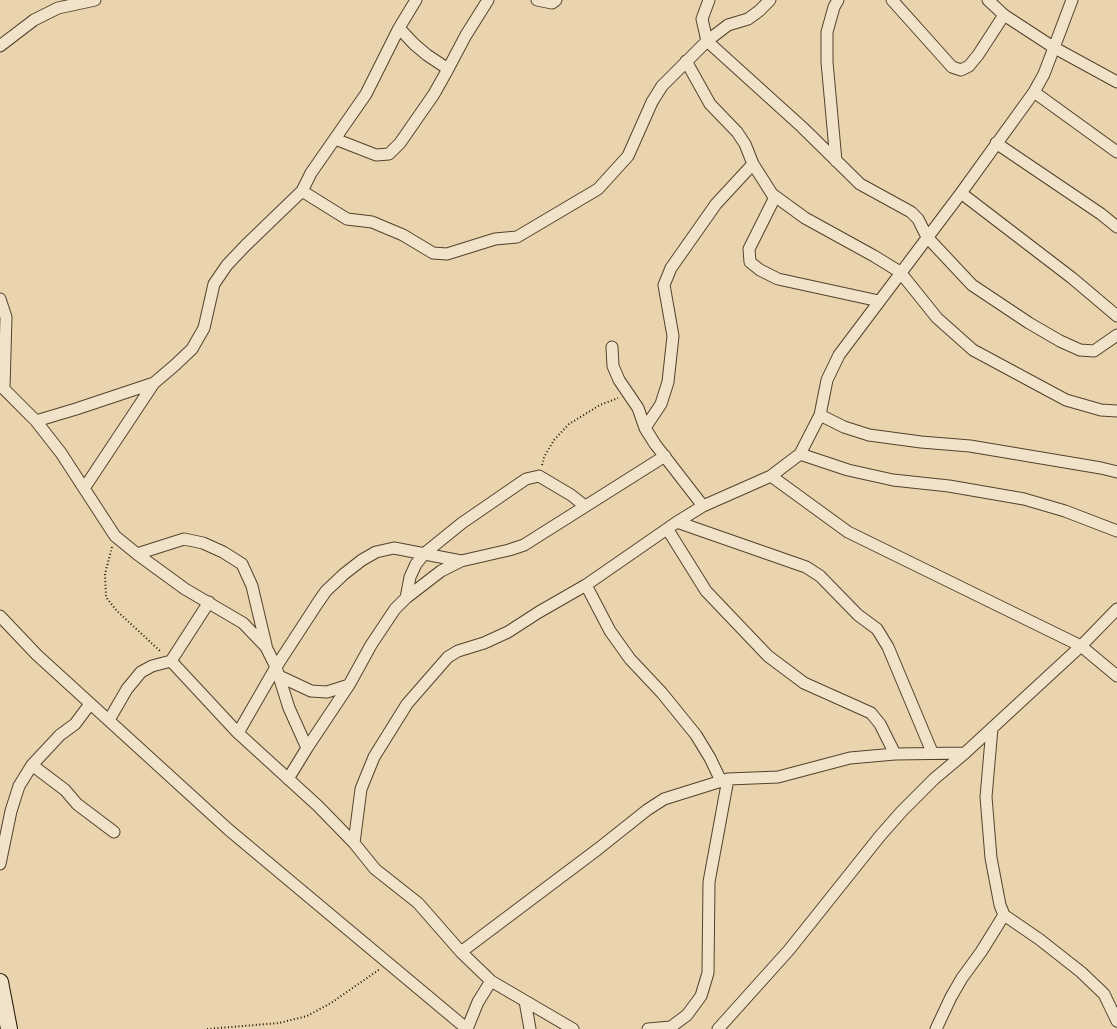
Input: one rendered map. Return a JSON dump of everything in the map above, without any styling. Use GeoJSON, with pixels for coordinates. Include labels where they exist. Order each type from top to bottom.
{"type":"FeatureCollection","features":[{"type":"Feature","properties":{"kind":"street"},"geometry":{"type":"LineString","coordinates":[[0,46],[34,20],[58,8],[95,0]]}},
{"type":"Feature","properties":{"kind":"street"},"geometry":{"type":"LineString","coordinates":[[335,139],[376,155],[389,154],[406,135],[434,94],[466,35],[488,0]]}},
{"type":"Feature","properties":{"kind":"street"},"geometry":{"type":"LineString","coordinates":[[537,0],[552,2],[556,0]]}},
{"type":"Feature","properties":{"kind":"street"},"geometry":{"type":"LineString","coordinates":[[710,0],[702,18],[707,41],[802,127],[860,184],[911,212],[918,219],[927,237],[972,285],[1029,323],[1080,350],[1094,351],[1117,335]]}},
{"type":"Feature","properties":{"kind":"street"},"geometry":{"type":"LineString","coordinates":[[302,191],[347,218],[372,222],[403,235],[432,253],[447,254],[495,239],[517,237],[598,189],[628,156],[652,102],[662,86],[707,41],[728,25],[748,19],[759,12],[770,0]]}},
{"type":"Feature","properties":{"kind":"street"},"geometry":{"type":"LineString","coordinates":[[836,161],[827,62],[827,32],[834,7],[838,0]]}},
{"type":"Feature","properties":{"kind":"street"},"geometry":{"type":"LineString","coordinates":[[892,0],[952,67],[961,70],[969,66],[978,55],[1004,15]]}},
{"type":"Feature","properties":{"kind":"street"},"geometry":{"type":"LineString","coordinates":[[988,0],[1004,15],[1053,47],[1117,82]]}},
{"type":"Feature","properties":{"kind":"street"},"geometry":{"type":"LineString","coordinates":[[354,843],[361,789],[374,757],[407,704],[448,657],[458,650],[484,643],[508,632],[586,585],[703,506],[771,476],[800,454],[820,415],[827,380],[839,355],[878,301],[961,194],[1034,92],[1044,74],[1072,0]]}},
{"type":"Feature","properties":{"kind":"street"},"geometry":{"type":"LineString","coordinates":[[84,487],[154,382],[192,349],[204,328],[214,284],[227,265],[302,191],[311,173],[366,94],[410,3]]}},
{"type":"Feature","properties":{"kind":"street"},"geometry":{"type":"LineString","coordinates":[[399,28],[427,56],[448,69]]}},
{"type":"Feature","properties":{"kind":"street"},"geometry":{"type":"LineString","coordinates":[[686,61],[710,104],[741,138],[762,180],[775,197],[805,218],[900,272],[936,318],[973,350],[1066,400],[1101,410],[1117,411]]}},
{"type":"Feature","properties":{"kind":"street"},"geometry":{"type":"LineString","coordinates":[[1034,92],[1117,152]]}},
{"type":"Feature","properties":{"kind":"street"},"geometry":{"type":"LineString","coordinates":[[996,143],[1095,209],[1117,227]]}},
{"type":"Feature","properties":{"kind":"street"},"geometry":{"type":"LineString","coordinates":[[645,428],[662,404],[668,382],[673,336],[664,285],[670,268],[716,204],[753,164]]}},
{"type":"Feature","properties":{"kind":"street"},"geometry":{"type":"LineString","coordinates":[[961,194],[1072,278],[1117,316]]}},
{"type":"Feature","properties":{"kind":"street"},"geometry":{"type":"LineString","coordinates":[[775,197],[749,249],[750,262],[760,270],[778,279],[878,301]]}},
{"type":"Feature","properties":{"kind":"street"},"geometry":{"type":"LineString","coordinates":[[0,299],[6,317],[2,386],[36,421],[84,487],[115,536],[136,554],[185,589],[243,623],[266,647]]}},
{"type":"Feature","properties":{"kind":"street"},"geometry":{"type":"LineString","coordinates":[[612,346],[612,366],[638,408],[645,428],[703,506]]}},
{"type":"Feature","properties":{"kind":"street"},"geometry":{"type":"LineString","coordinates":[[36,421],[154,382]]}},
{"type":"Feature","properties":{"kind":"street"},"geometry":{"type":"LineString","coordinates":[[820,415],[844,427],[869,435],[970,446],[1117,472]]}},
{"type":"Feature","properties":{"kind":"street"},"geometry":{"type":"LineString","coordinates":[[800,454],[848,470],[893,480],[949,486],[1024,499],[1064,511],[1117,531]]}},
{"type":"Feature","properties":{"kind":"street"},"geometry":{"type":"LineString","coordinates":[[288,779],[349,686],[371,645],[395,609],[406,598],[441,572],[462,561],[524,545],[665,456]]}},
{"type":"Feature","properties":{"kind":"street"},"geometry":{"type":"LineString","coordinates":[[406,598],[410,577],[416,564],[425,553],[462,523],[526,479],[539,476],[571,495],[585,506]]}},
{"type":"Feature","properties":{"kind":"street"},"geometry":{"type":"LineString","coordinates":[[771,476],[848,532],[1081,646],[1117,676]]}},
{"type":"Feature","properties":{"kind":"street"},"geometry":{"type":"LineString","coordinates":[[677,522],[806,568],[820,576],[858,616],[877,629],[888,646],[932,752]]}},
{"type":"Feature","properties":{"kind":"street"},"geometry":{"type":"LineString","coordinates":[[668,530],[706,590],[768,656],[804,683],[870,713],[880,724],[895,754]]}},
{"type":"Feature","properties":{"kind":"street"},"geometry":{"type":"LineString","coordinates":[[136,554],[184,539],[203,543],[223,552],[242,564],[252,586],[266,647],[278,671],[289,708],[307,748]]}},
{"type":"Feature","properties":{"kind":"street"},"geometry":{"type":"LineString","coordinates":[[238,733],[326,591],[362,560],[376,552],[394,548],[462,561]]}},
{"type":"Feature","properties":{"kind":"street"},"geometry":{"type":"LineString","coordinates":[[586,585],[610,631],[630,659],[662,693],[696,735],[724,780],[709,882],[708,973],[701,996],[687,1015],[671,1027],[648,1029]]}},
{"type":"Feature","properties":{"kind":"street"},"geometry":{"type":"LineString","coordinates":[[109,720],[127,689],[142,672],[152,666],[171,661],[209,602]]}},
{"type":"Feature","properties":{"kind":"street"},"geometry":{"type":"LineString","coordinates":[[718,1029],[789,950],[902,810],[1081,646],[1117,609]]}},
{"type":"Feature","properties":{"kind":"street"},"geometry":{"type":"LineString","coordinates":[[0,616],[37,655],[229,830],[467,1029],[478,1002],[491,981]]}},
{"type":"Feature","properties":{"kind":"street"},"geometry":{"type":"LineString","coordinates":[[171,661],[238,733],[318,806],[354,843],[375,869],[418,903],[461,952],[491,981],[573,1029]]}},
{"type":"Feature","properties":{"kind":"street"},"geometry":{"type":"LineString","coordinates":[[278,671],[310,691],[327,692],[349,686]]}},
{"type":"Feature","properties":{"kind":"street"},"geometry":{"type":"LineString","coordinates":[[0,864],[11,811],[19,786],[32,765],[60,735],[75,724],[90,704]]}},
{"type":"Feature","properties":{"kind":"street"},"geometry":{"type":"LineString","coordinates":[[992,728],[986,797],[991,858],[1000,905],[1004,915],[1039,939],[1081,972],[1104,994],[1117,1021]]}},
{"type":"Feature","properties":{"kind":"street"},"geometry":{"type":"LineString","coordinates":[[461,952],[664,799],[724,780],[778,777],[850,758],[932,752],[965,753]]}},
{"type":"Feature","properties":{"kind":"street"},"geometry":{"type":"LineString","coordinates":[[32,765],[65,790],[77,804],[114,832]]}},
{"type":"Feature","properties":{"kind":"street"},"geometry":{"type":"LineString","coordinates":[[936,1029],[955,991],[982,952],[1004,915]]}},
{"type":"Feature","properties":{"kind":"street"},"geometry":{"type":"LineString","coordinates":[[0,982],[9,1029]]}},
{"type":"Feature","properties":{"kind":"street"},"geometry":{"type":"LineString","coordinates":[[525,1001],[530,1029]]}},
{"type":"Feature","properties":{"kind":"path"},"geometry":{"type":"LineString","coordinates":[[539,476],[544,457],[554,440],[569,424],[600,405],[630,394]]}},
{"type":"Feature","properties":{"kind":"path"},"geometry":{"type":"LineString","coordinates":[[115,536],[104,574],[106,597],[117,611],[171,661]]}},
{"type":"Feature","properties":{"kind":"path"},"geometry":{"type":"LineString","coordinates":[[207,1029],[279,1023],[307,1016],[331,1003],[388,964]]}}]}
